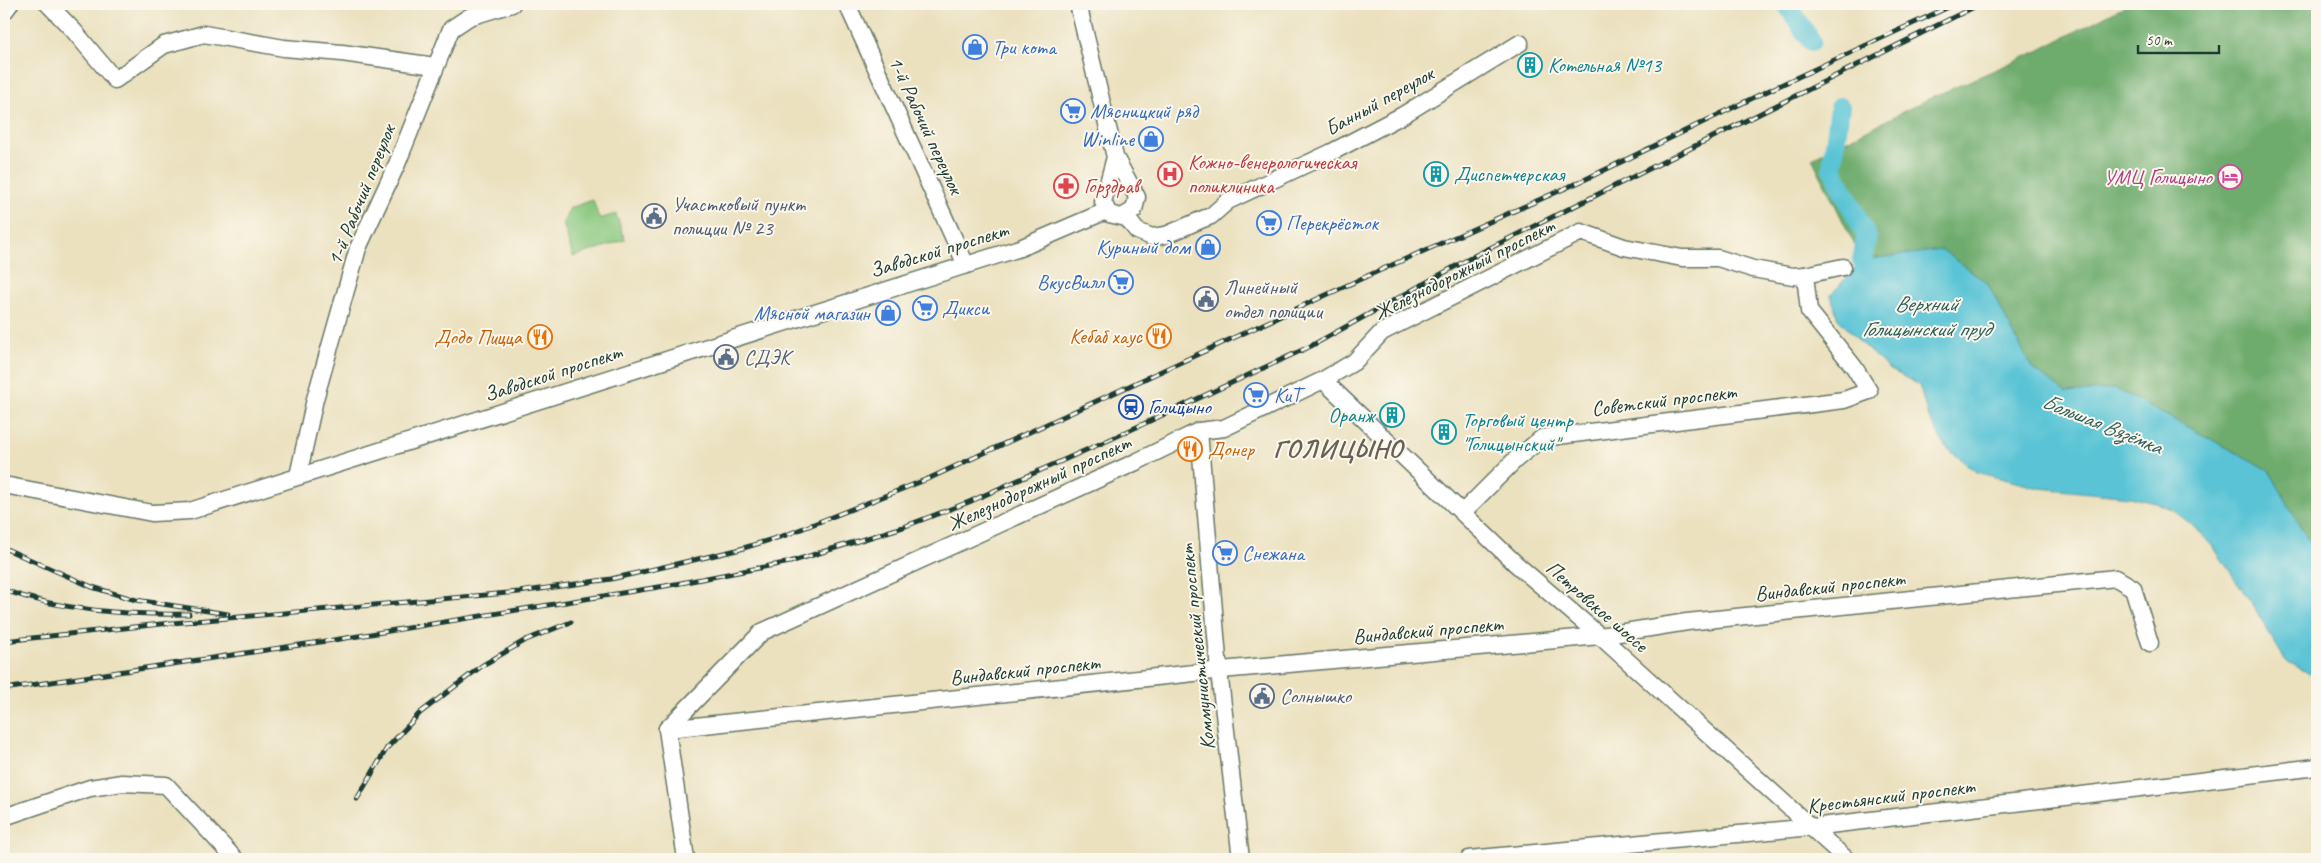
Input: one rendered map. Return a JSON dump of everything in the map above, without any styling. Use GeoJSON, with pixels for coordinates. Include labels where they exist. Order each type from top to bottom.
{"type":"FeatureCollection","features":[{"type":"Feature","properties":{"kind":"street"},"geometry":{"type":"LineString","coordinates":[[4,12],[10,4]]}},
{"type":"Feature","properties":{"kind":"street"},"geometry":{"type":"LineString","coordinates":[[48,4],[74,31],[115,80],[164,45],[204,34],[284,48],[342,53],[435,66]]}},
{"type":"Feature","properties":{"kind":"street","name":"1-й Рабочий переулок"},"geometry":{"type":"LineString","coordinates":[[298,476],[315,399],[358,248],[397,164],[451,29],[459,22],[480,13],[512,4]]}},
{"type":"Feature","properties":{"kind":"street","name":"1-й Рабочий переулок"},"geometry":{"type":"LineString","coordinates":[[847,4],[966,265]]}},
{"type":"Feature","properties":{"kind":"street"},"geometry":{"type":"LineString","coordinates":[[1078,4],[1115,157],[1136,194],[1137,204],[1134,210],[1126,217],[1115,217],[1106,211],[1103,202],[1115,157]]}},
{"type":"Feature","properties":{"kind":"street","name":"Банный переулок"},"geometry":{"type":"LineString","coordinates":[[1126,217],[1137,231],[1152,237],[1166,235],[1211,216],[1228,201],[1403,115],[1520,43]]}},
{"type":"Feature","properties":{"kind":"street"},"geometry":{"type":"LineString","coordinates":[[1107,188],[1119,183],[1132,188]]}},
{"type":"Feature","properties":{"kind":"street","name":"Заводской проспект"},"geometry":{"type":"LineString","coordinates":[[4,485],[152,513],[190,511],[966,265],[1043,239],[1106,211]]}},
{"type":"Feature","properties":{"kind":"street","name":"Железнодорожный проспект"},"geometry":{"type":"LineString","coordinates":[[666,728],[762,632],[1200,431],[1224,428],[1323,380],[1354,362],[1382,332],[1581,232],[1624,247],[1682,258],[1718,258],[1753,269],[1793,276],[1843,267]]}},
{"type":"Feature","properties":{"kind":"street","name":"Советский проспект"},"geometry":{"type":"LineString","coordinates":[[1463,512],[1515,460],[1542,438],[1844,400],[1868,391],[1854,367],[1809,311],[1805,275]]}},
{"type":"Feature","properties":{"kind":"street","name":"Петровское шоссе"},"geometry":{"type":"LineString","coordinates":[[1323,380],[1516,564],[1600,636],[1846,859]]}},
{"type":"Feature","properties":{"kind":"street","name":"Коммунистический проспект"},"geometry":{"type":"LineString","coordinates":[[1200,431],[1219,671],[1241,859]]}},
{"type":"Feature","properties":{"kind":"street","name":"Виндавский проспект"},"geometry":{"type":"LineString","coordinates":[[666,728],[1219,671],[1600,636],[1687,622],[2116,578],[2134,588],[2150,643]]}},
{"type":"Feature","properties":{"kind":"street"},"geometry":{"type":"LineString","coordinates":[[666,728],[686,859]]}},
{"type":"Feature","properties":{"kind":"street","name":"Крестьянский проспект"},"geometry":{"type":"LineString","coordinates":[[1469,859],[1812,827],[2317,767]]}},
{"type":"Feature","properties":{"kind":"street"},"geometry":{"type":"LineString","coordinates":[[4,817],[90,788],[122,784],[166,785],[235,859]]}},
{"type":"Feature","properties":{"kind":"green space"},"geometry":{"type":"Polygon","coordinates":[[[2128,4],[2317,4],[2317,556],[2269,470],[2116,389],[2066,393],[2032,368],[1987,283],[1942,250],[1862,260],[1812,158],[1928,99],[2038,51],[2128,4]]]}},
{"type":"Feature","properties":{"kind":"green space"},"geometry":{"type":"Polygon","coordinates":[[[593,200],[599,219],[616,214],[625,240],[573,257],[563,223],[570,208],[593,200]]]}},
{"type":"Feature","properties":{"kind":"water","name":"Верхний Голицынский пруд"},"geometry":{"type":"Polygon","coordinates":[[[1942,250],[1987,283],[2032,368],[2066,393],[2116,389],[2269,470],[2317,556],[2317,678],[2285,660],[2254,607],[2214,548],[2195,527],[2174,511],[2156,503],[2130,497],[2039,488],[1976,472],[1945,446],[1928,416],[1919,385],[1889,369],[1866,348],[1838,319],[1831,295],[1862,260],[1942,250]]]}},
{"type":"Feature","properties":{"kind":"waterway","name":"Большая Вязёмка"},"geometry":{"type":"LineString","coordinates":[[1787,4],[1811,41]]}},
{"type":"Feature","properties":{"kind":"waterway","name":"Большая Вязёмка"},"geometry":{"type":"LineString","coordinates":[[1840,107],[1832,168],[1867,237],[1862,260],[1880,280]]}},
{"type":"Feature","properties":{"kind":"railway"},"geometry":{"type":"LineString","coordinates":[[4,641],[161,624],[519,592],[611,579],[737,550],[786,535],[930,478],[1365,277],[1586,179],[1759,95],[1955,4]]}},
{"type":"Feature","properties":{"kind":"railway"},"geometry":{"type":"LineString","coordinates":[[4,689],[340,639],[665,586],[790,562],[903,527],[969,502],[1111,439],[1311,346],[1476,255],[1980,4]]}},
{"type":"Feature","properties":{"kind":"railway"},"geometry":{"type":"LineString","coordinates":[[4,548],[92,587],[136,600],[228,614]]}},
{"type":"Feature","properties":{"kind":"railway"},"geometry":{"type":"LineString","coordinates":[[4,590],[49,603],[95,610],[142,614],[189,614]]}},
{"type":"Feature","properties":{"kind":"railway"},"geometry":{"type":"LineString","coordinates":[[357,799],[387,748],[420,713],[483,665],[526,640],[571,622]]}},
{"type":"Feature","properties":{"kind":"place","name":"Три кота"},"geometry":{"type":"Point","coordinates":[975,47]}},
{"type":"Feature","properties":{"kind":"place","name":"Котельная №13"},"geometry":{"type":"Point","coordinates":[1530,65]}},
{"type":"Feature","properties":{"kind":"place","name":"Мясницкий ряд"},"geometry":{"type":"Point","coordinates":[1073,111]}},
{"type":"Feature","properties":{"kind":"place","name":"Winline"},"geometry":{"type":"Point","coordinates":[1151,139]}},
{"type":"Feature","properties":{"kind":"place","name":"Кожно-венерологическая поликлиника"},"geometry":{"type":"Point","coordinates":[1170,174]}},
{"type":"Feature","properties":{"kind":"place","name":"Диспетчерская"},"geometry":{"type":"Point","coordinates":[1436,174]}},
{"type":"Feature","properties":{"kind":"place","name":"УМЦ Голицыно"},"geometry":{"type":"Point","coordinates":[2230,177]}},
{"type":"Feature","properties":{"kind":"place","name":"Горздрав"},"geometry":{"type":"Point","coordinates":[1066,186]}},
{"type":"Feature","properties":{"kind":"place","name":"Участковый пункт полиции № 23"},"geometry":{"type":"Point","coordinates":[654,216]}},
{"type":"Feature","properties":{"kind":"place","name":"Перекрёсток"},"geometry":{"type":"Point","coordinates":[1269,223]}},
{"type":"Feature","properties":{"kind":"place","name":"Куриный дом"},"geometry":{"type":"Point","coordinates":[1208,247]}},
{"type":"Feature","properties":{"kind":"place","name":"ВкусВилл"},"geometry":{"type":"Point","coordinates":[1121,282]}},
{"type":"Feature","properties":{"kind":"place","name":"Линейный отдел полиции"},"geometry":{"type":"Point","coordinates":[1206,299]}},
{"type":"Feature","properties":{"kind":"place","name":"Дикси"},"geometry":{"type":"Point","coordinates":[925,308]}},
{"type":"Feature","properties":{"kind":"place","name":"Мясной магазин"},"geometry":{"type":"Point","coordinates":[888,313]}},
{"type":"Feature","properties":{"kind":"place","name":"Кебаб хаус"},"geometry":{"type":"Point","coordinates":[1159,336]}},
{"type":"Feature","properties":{"kind":"place","name":"Додо Пицца"},"geometry":{"type":"Point","coordinates":[540,337]}},
{"type":"Feature","properties":{"kind":"place","name":"СДЭК"},"geometry":{"type":"Point","coordinates":[726,357]}},
{"type":"Feature","properties":{"kind":"place","name":"КиТ"},"geometry":{"type":"Point","coordinates":[1256,395]}},
{"type":"Feature","properties":{"kind":"place","name":"Голицыно"},"geometry":{"type":"Point","coordinates":[1131,407]}},
{"type":"Feature","properties":{"kind":"place","name":"Оранж"},"geometry":{"type":"Point","coordinates":[1392,415]}},
{"type":"Feature","properties":{"kind":"place","name":"Торговый центр \"Голицынский\""},"geometry":{"type":"Point","coordinates":[1444,432]}},
{"type":"Feature","properties":{"kind":"place","name":"Донер"},"geometry":{"type":"Point","coordinates":[1190,449]}},
{"type":"Feature","properties":{"kind":"place","name":"Снежана"},"geometry":{"type":"Point","coordinates":[1225,553]}},
{"type":"Feature","properties":{"kind":"place","name":"Солнышко"},"geometry":{"type":"Point","coordinates":[1262,696]}},
{"type":"Feature","properties":{"kind":"district","name":"ГОЛИЦЫНО"},"geometry":{"type":"Point","coordinates":[1338,448]}}]}
